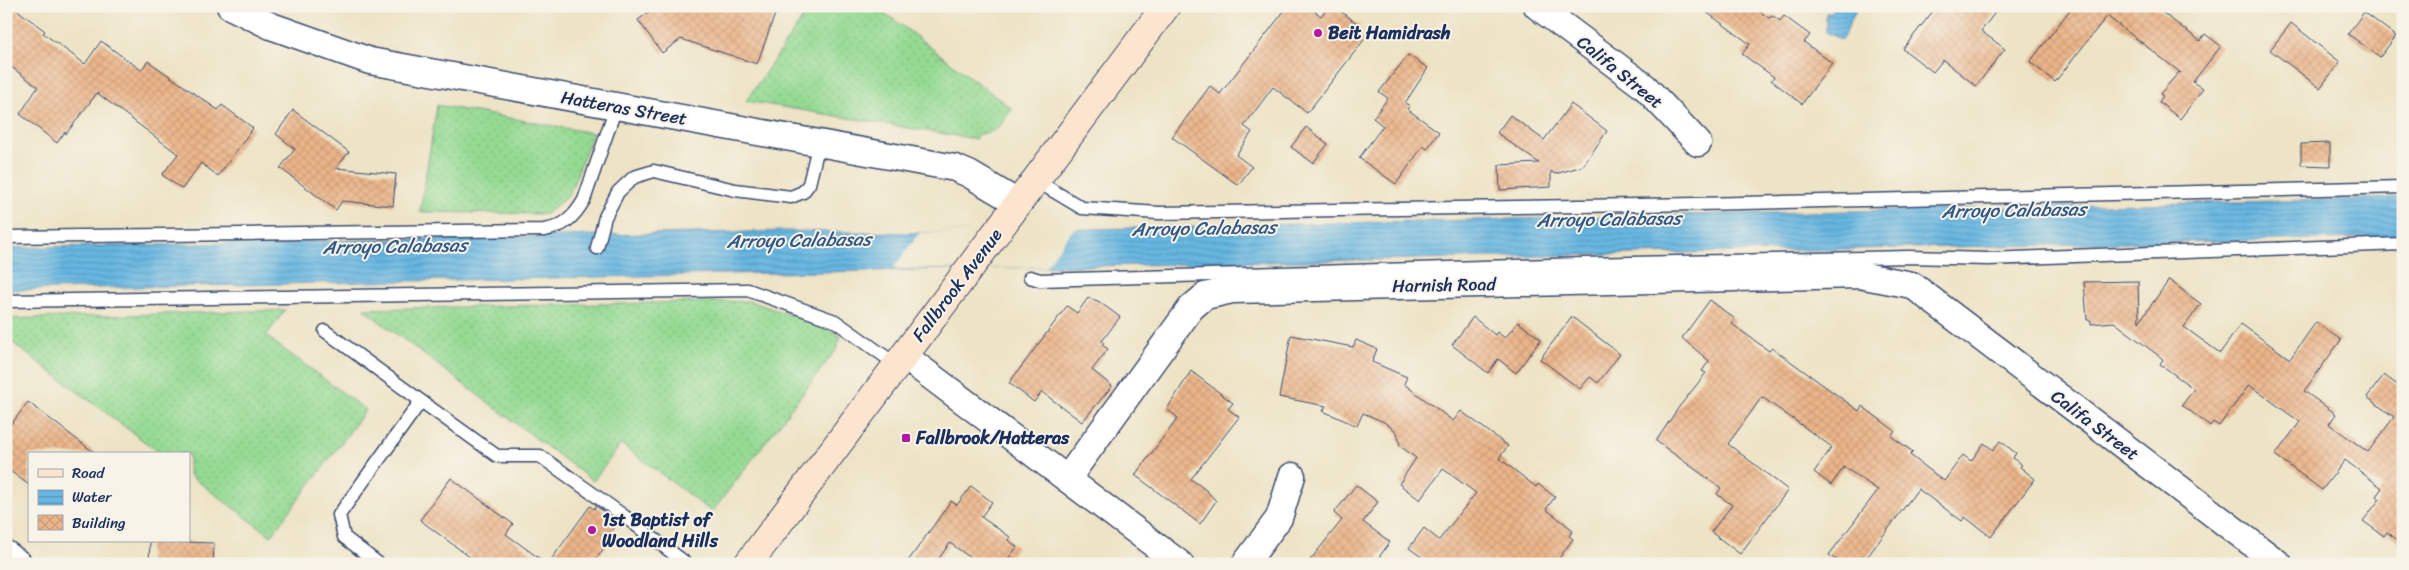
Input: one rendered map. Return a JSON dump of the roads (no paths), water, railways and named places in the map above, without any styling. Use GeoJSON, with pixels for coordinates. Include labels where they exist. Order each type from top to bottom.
{"type":"FeatureCollection","features":[{"type":"Feature","properties":{"kind":"main road","name":"Fallbrook Avenue"},"geometry":{"type":"LineString","coordinates":[[748,564],[1166,6]]}},
{"type":"Feature","properties":{"kind":"street","name":"Hatteras Street"},"geometry":{"type":"LineString","coordinates":[[230,6],[271,26],[370,61],[955,168],[1018,202]]}},
{"type":"Feature","properties":{"kind":"street","name":"Califa Street"},"geometry":{"type":"LineString","coordinates":[[1537,6],[1644,87],[1698,142]]}},
{"type":"Feature","properties":{"kind":"street","name":"Harnish Road"},"geometry":{"type":"LineString","coordinates":[[1067,479],[1191,308],[1206,296],[1232,290],[1859,276],[1912,285]]}},
{"type":"Feature","properties":{"kind":"street","name":"Califa Street"},"geometry":{"type":"LineString","coordinates":[[1912,285],[2279,564]]}},
{"type":"Feature","properties":{"kind":"street"},"geometry":{"type":"LineString","coordinates":[[901,360],[1067,479],[1180,564]]}},
{"type":"Feature","properties":{"kind":"street"},"geometry":{"type":"LineString","coordinates":[[1246,564],[1279,518],[1292,476]]}},
{"type":"Feature","properties":{"kind":"street"},"geometry":{"type":"LineString","coordinates":[[6,554],[19,564]]}},
{"type":"Feature","properties":{"kind":"lane"},"geometry":{"type":"LineString","coordinates":[[6,238],[556,228],[576,213],[584,200],[616,107]]}},
{"type":"Feature","properties":{"kind":"lane"},"geometry":{"type":"LineString","coordinates":[[597,248],[605,217],[618,192],[634,178],[654,171],[735,190],[791,197],[803,192],[809,184],[819,143]]}},
{"type":"Feature","properties":{"kind":"lane"},"geometry":{"type":"LineString","coordinates":[[1035,180],[1082,208],[1159,213],[1698,204],[2403,187]]}},
{"type":"Feature","properties":{"kind":"lane"},"geometry":{"type":"LineString","coordinates":[[1030,277],[1040,280],[1574,264],[1909,257],[1988,259],[2403,244]]}},
{"type":"Feature","properties":{"kind":"lane"},"geometry":{"type":"LineString","coordinates":[[6,301],[748,290],[835,321],[901,360]]}},
{"type":"Feature","properties":{"kind":"lane"},"geometry":{"type":"LineString","coordinates":[[325,330],[497,456],[540,456],[687,564]]}},
{"type":"Feature","properties":{"kind":"lane"},"geometry":{"type":"LineString","coordinates":[[379,564],[344,537],[339,515],[421,401]]}},
{"type":"Feature","properties":{"kind":"water"},"geometry":{"type":"Polygon","coordinates":[[[1835,6],[1858,6],[1842,40],[1826,32],[1826,13],[1832,12],[1835,6]]]}},
{"type":"Feature","properties":{"kind":"water","name":"Arroyo Calabasas"},"geometry":{"type":"Polygon","coordinates":[[[2403,198],[2403,237],[6,290],[6,248],[786,231],[919,233],[2403,198]]]}},
{"type":"Feature","properties":{"kind":"place","name":"Beit Hamidrash"},"geometry":{"type":"Point","coordinates":[1318,33]}},
{"type":"Feature","properties":{"kind":"place","name":"Fallbrook/Hatteras"},"geometry":{"type":"Point","coordinates":[906,438]}},
{"type":"Feature","properties":{"kind":"place","name":"1st Baptist of Woodland Hills"},"geometry":{"type":"Point","coordinates":[592,530]}}]}
